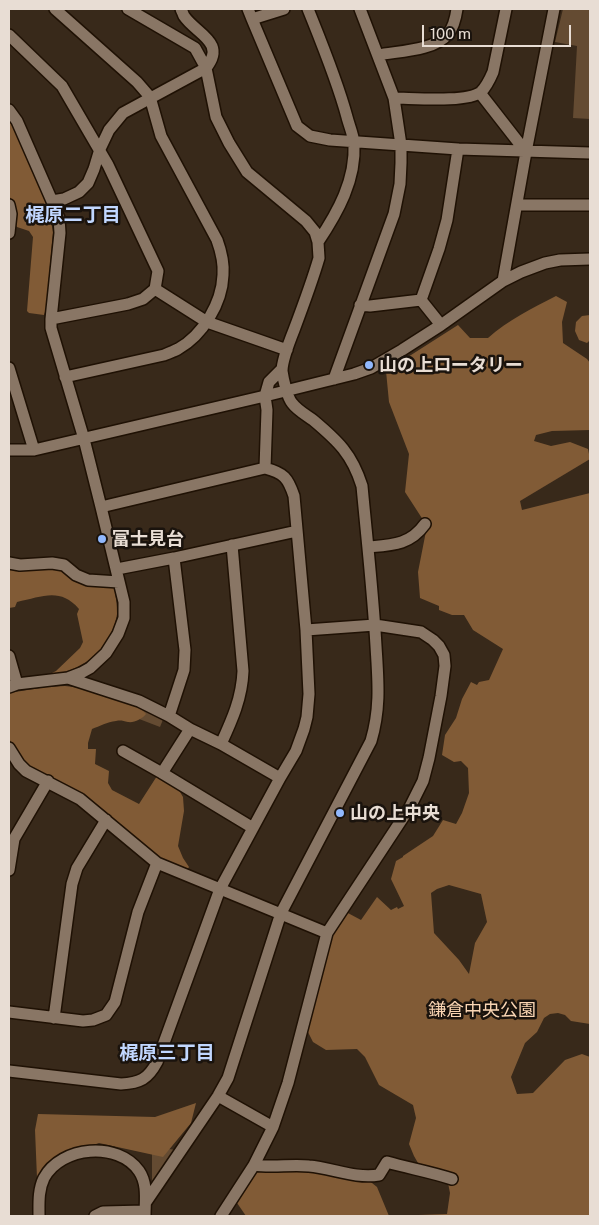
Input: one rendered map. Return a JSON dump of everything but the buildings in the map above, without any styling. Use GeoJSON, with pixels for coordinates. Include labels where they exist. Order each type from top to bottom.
{"type":"FeatureCollection","features":[{"type":"Feature","properties":{"kind":"street"},"geometry":{"type":"LineString","coordinates":[[55,9],[137,82],[150,97],[161,136],[218,240],[223,276],[220,293],[207,322],[194,337],[179,349],[164,355],[65,376]]}},
{"type":"Feature","properties":{"kind":"street"},"geometry":{"type":"LineString","coordinates":[[128,9],[195,48],[206,68],[216,117],[238,158],[248,172],[315,232],[319,258],[282,369],[286,390],[291,403],[332,437],[347,453],[354,464],[362,486],[375,626],[379,701],[371,741],[280,913],[228,1078],[145,1210]]}},
{"type":"Feature","properties":{"kind":"street"},"geometry":{"type":"LineString","coordinates":[[52,201],[64,199],[79,192],[88,183],[108,130],[123,113],[206,68],[211,62],[213,46],[185,17],[181,9]]}},
{"type":"Feature","properties":{"kind":"street"},"geometry":{"type":"LineString","coordinates":[[284,9],[250,14],[297,126],[310,136],[330,140],[458,149],[590,153]]}},
{"type":"Feature","properties":{"kind":"street"},"geometry":{"type":"LineString","coordinates":[[308,9],[338,87],[354,142],[353,161],[346,192],[333,219],[318,242]]}},
{"type":"Feature","properties":{"kind":"street"},"geometry":{"type":"LineString","coordinates":[[378,55],[436,44],[449,33],[457,9]]}},
{"type":"Feature","properties":{"kind":"street"},"geometry":{"type":"LineString","coordinates":[[394,98],[454,99],[467,98],[480,93],[494,72],[506,9]]}},
{"type":"Feature","properties":{"kind":"street"},"geometry":{"type":"LineString","coordinates":[[503,281],[553,9]]}},
{"type":"Feature","properties":{"kind":"street"},"geometry":{"type":"LineString","coordinates":[[334,379],[394,214],[400,184],[401,145],[394,98],[364,10]]}},
{"type":"Feature","properties":{"kind":"street"},"geometry":{"type":"LineString","coordinates":[[9,35],[62,86],[108,165],[158,271],[155,289],[143,299],[128,304],[51,319]]}},
{"type":"Feature","properties":{"kind":"street"},"geometry":{"type":"LineString","coordinates":[[480,93],[526,152]]}},
{"type":"Feature","properties":{"kind":"street"},"geometry":{"type":"LineString","coordinates":[[9,110],[17,121],[59,218],[60,233],[51,328],[102,506],[124,602],[124,618],[118,634],[106,653],[90,668],[81,673],[68,678],[13,686],[9,656]]}},
{"type":"Feature","properties":{"kind":"street"},"geometry":{"type":"LineString","coordinates":[[421,300],[447,220],[458,149]]}},
{"type":"Feature","properties":{"kind":"street"},"geometry":{"type":"LineString","coordinates":[[517,204],[590,205]]}},
{"type":"Feature","properties":{"kind":"street"},"geometry":{"type":"LineString","coordinates":[[9,206],[11,214],[9,233]]}},
{"type":"Feature","properties":{"kind":"street"},"geometry":{"type":"LineString","coordinates":[[9,450],[34,450],[84,439],[334,379],[371,368],[441,325],[503,281],[521,272],[552,261],[590,259]]}},
{"type":"Feature","properties":{"kind":"street"},"geometry":{"type":"LineString","coordinates":[[155,289],[207,322],[287,350]]}},
{"type":"Feature","properties":{"kind":"street"},"geometry":{"type":"LineString","coordinates":[[360,305],[421,300]]}},
{"type":"Feature","properties":{"kind":"street"},"geometry":{"type":"LineString","coordinates":[[421,300],[441,325]]}},
{"type":"Feature","properties":{"kind":"street"},"geometry":{"type":"LineString","coordinates":[[9,368],[34,450]]}},
{"type":"Feature","properties":{"kind":"street"},"geometry":{"type":"LineString","coordinates":[[266,468],[267,410],[265,396],[269,382],[282,369]]}},
{"type":"Feature","properties":{"kind":"street"},"geometry":{"type":"LineString","coordinates":[[9,1071],[132,1084],[146,1078],[152,1071],[157,1062],[220,889],[296,751],[307,717],[309,694],[306,630],[294,496],[288,480],[275,471],[266,468],[102,506]]}},
{"type":"Feature","properties":{"kind":"street"},"geometry":{"type":"LineString","coordinates":[[368,547],[399,544],[420,532],[425,524]]}},
{"type":"Feature","properties":{"kind":"street"},"geometry":{"type":"LineString","coordinates":[[117,569],[297,531]]}},
{"type":"Feature","properties":{"kind":"street"},"geometry":{"type":"LineString","coordinates":[[221,744],[233,717],[242,686],[243,671],[232,545]]}},
{"type":"Feature","properties":{"kind":"street"},"geometry":{"type":"LineString","coordinates":[[169,716],[182,680],[185,662],[174,558]]}},
{"type":"Feature","properties":{"kind":"street"},"geometry":{"type":"LineString","coordinates":[[9,563],[20,565],[52,563],[64,565],[76,576],[88,580],[120,582]]}},
{"type":"Feature","properties":{"kind":"street"},"geometry":{"type":"LineString","coordinates":[[221,1216],[254,1165],[273,1127],[288,1082],[328,933],[410,807],[425,773],[441,696],[445,666],[444,655],[434,640],[421,632],[375,626],[306,630]]}},
{"type":"Feature","properties":{"kind":"street"},"geometry":{"type":"LineString","coordinates":[[68,678],[139,701],[221,744],[280,778]]}},
{"type":"Feature","properties":{"kind":"street"},"geometry":{"type":"LineString","coordinates":[[162,773],[190,728]]}},
{"type":"Feature","properties":{"kind":"street"},"geometry":{"type":"LineString","coordinates":[[9,748],[26,771],[80,799],[157,863],[328,933]]}},
{"type":"Feature","properties":{"kind":"street"},"geometry":{"type":"LineString","coordinates":[[123,751],[253,828]]}},
{"type":"Feature","properties":{"kind":"street"},"geometry":{"type":"LineString","coordinates":[[9,870],[14,839],[48,781]]}},
{"type":"Feature","properties":{"kind":"street"},"geometry":{"type":"LineString","coordinates":[[54,1018],[72,884],[77,868],[106,820]]}},
{"type":"Feature","properties":{"kind":"street"},"geometry":{"type":"LineString","coordinates":[[9,1012],[83,1020],[93,1020],[106,1016],[115,1002],[138,912],[157,863]]}},
{"type":"Feature","properties":{"kind":"street"},"geometry":{"type":"LineString","coordinates":[[218,1096],[273,1127]]}},
{"type":"Feature","properties":{"kind":"street"},"geometry":{"type":"LineString","coordinates":[[39,1216],[40,1190],[44,1178],[56,1164],[70,1155],[82,1152],[108,1152],[122,1156],[131,1162],[140,1172],[143,1179],[146,1190],[145,1210]]}},
{"type":"Feature","properties":{"kind":"street"},"geometry":{"type":"LineString","coordinates":[[254,1165],[264,1167],[311,1166],[369,1176],[379,1175],[387,1162],[432,1172],[452,1179]]}},
{"type":"Feature","properties":{"kind":"street"},"geometry":{"type":"LineString","coordinates":[[95,1216],[103,1212],[145,1210]]}},
{"type":"Feature","properties":{"kind":"shaded area"},"geometry":{"type":"Polygon","coordinates":[[[563,9],[590,9],[590,119],[573,118],[577,46],[555,42],[563,9]]]}},
{"type":"Feature","properties":{"kind":"shaded area"},"geometry":{"type":"Polygon","coordinates":[[[134,702],[164,717],[160,727],[134,717],[134,702]]]}},
{"type":"Feature","properties":{"kind":"shaded area"},"geometry":{"type":"Polygon","coordinates":[[[152,1147],[177,1150],[154,1183],[152,1182],[152,1147]]]}},
{"type":"Feature","properties":{"kind":"green space"},"geometry":{"type":"Polygon","coordinates":[[[9,119],[49,211],[53,232],[44,315],[27,311],[33,237],[29,231],[17,227],[13,222],[13,204],[9,195],[9,119]]]}},
{"type":"Feature","properties":{"kind":"green space","name":"鎌倉中央公園"},"geometry":{"type":"Polygon","coordinates":[[[556,296],[567,302],[562,322],[563,343],[590,363],[590,430],[552,431],[536,435],[534,441],[551,446],[570,442],[588,449],[590,459],[520,501],[522,510],[590,493],[590,1024],[571,1021],[565,1015],[558,1013],[550,1014],[544,1018],[537,1032],[525,1043],[511,1077],[517,1094],[533,1093],[565,1060],[582,1054],[590,1057],[590,1216],[390,1216],[447,1214],[450,1193],[448,1183],[426,1177],[414,1156],[409,1144],[416,1118],[413,1105],[379,1085],[365,1057],[357,1049],[326,1050],[313,1042],[307,1030],[331,935],[346,912],[361,920],[377,897],[391,910],[404,906],[391,879],[396,861],[433,836],[443,820],[456,824],[462,813],[469,793],[468,768],[461,761],[454,762],[442,755],[445,735],[456,718],[462,699],[471,682],[477,685],[479,682],[489,680],[503,649],[473,630],[464,615],[452,615],[439,610],[439,606],[420,598],[418,572],[427,526],[405,492],[409,454],[389,402],[386,371],[458,325],[470,338],[488,338],[512,320],[556,296]],[[449,885],[431,893],[434,933],[469,974],[475,943],[487,922],[481,894],[449,885]]]}},
{"type":"Feature","properties":{"kind":"green space"},"geometry":{"type":"Polygon","coordinates":[[[590,315],[590,340],[587,343],[579,340],[575,331],[576,322],[582,316],[590,315]]]}},
{"type":"Feature","properties":{"kind":"green space"},"geometry":{"type":"Polygon","coordinates":[[[9,566],[59,567],[114,587],[117,607],[116,619],[111,633],[101,649],[79,666],[53,675],[52,673],[80,648],[83,642],[77,614],[79,609],[65,598],[50,595],[17,602],[15,607],[9,608],[9,566]]]}},
{"type":"Feature","properties":{"kind":"green space"},"geometry":{"type":"Polygon","coordinates":[[[65,686],[97,691],[120,698],[139,707],[146,714],[135,721],[107,723],[92,729],[88,749],[96,749],[95,764],[109,771],[108,783],[112,790],[139,804],[157,776],[176,785],[183,797],[184,811],[178,846],[189,867],[187,870],[162,860],[89,799],[26,766],[16,754],[9,738],[9,693],[65,686]]]}},
{"type":"Feature","properties":{"kind":"green space"},"geometry":{"type":"Polygon","coordinates":[[[196,1103],[191,1123],[163,1157],[99,1143],[56,1158],[37,1178],[35,1130],[38,1114],[155,1117],[196,1103]]]}},
{"type":"Feature","properties":{"kind":"green space"},"geometry":{"type":"Polygon","coordinates":[[[267,1169],[300,1169],[367,1179],[377,1187],[389,1216],[246,1216],[235,1200],[258,1171],[267,1169]]]}},
{"type":"Feature","properties":{"kind":"place","name":"山の上ロータリー"},"geometry":{"type":"Point","coordinates":[369,365]}},
{"type":"Feature","properties":{"kind":"place","name":"富士見台"},"geometry":{"type":"Point","coordinates":[102,539]}},
{"type":"Feature","properties":{"kind":"place","name":"山の上中央"},"geometry":{"type":"Point","coordinates":[340,813]}},
{"type":"Feature","properties":{"kind":"district","name":"梶原二丁目"},"geometry":{"type":"Point","coordinates":[73,215]}},
{"type":"Feature","properties":{"kind":"district","name":"梶原三丁目"},"geometry":{"type":"Point","coordinates":[167,1053]}}]}
